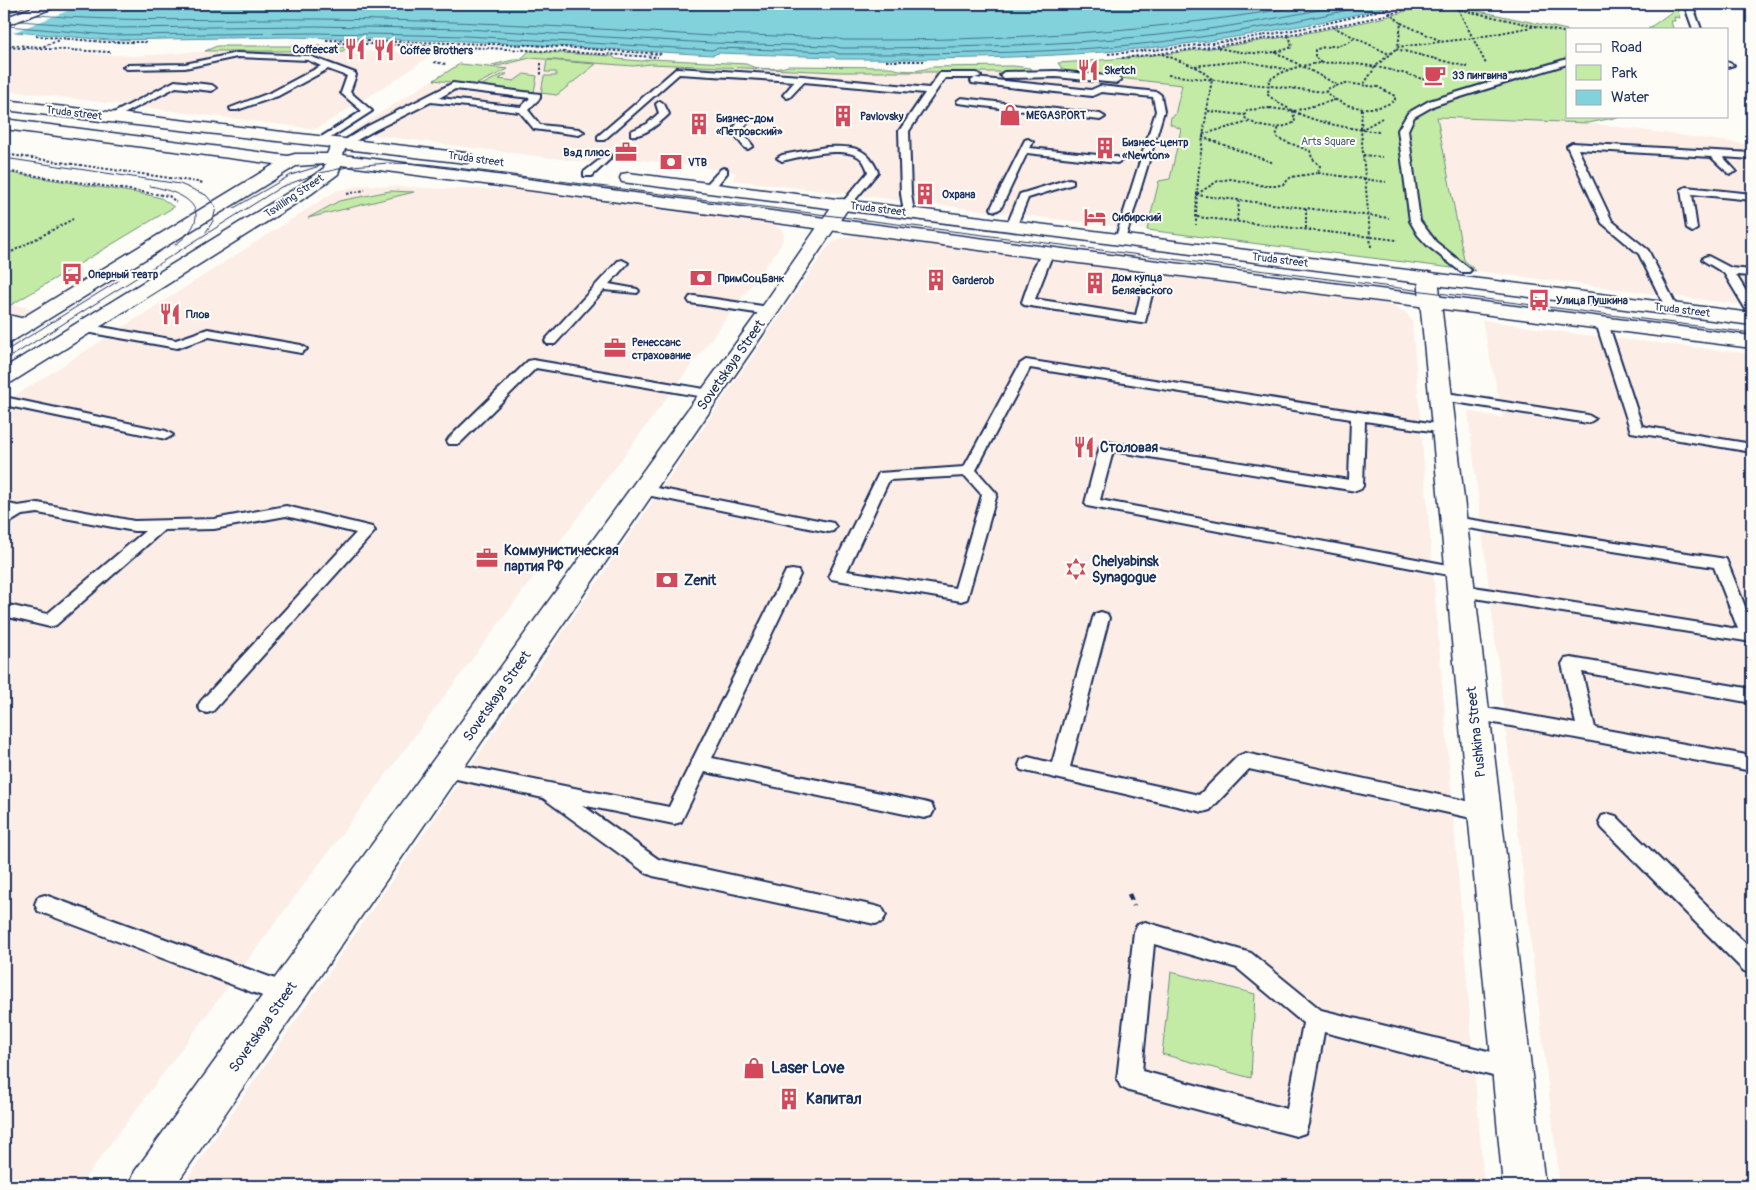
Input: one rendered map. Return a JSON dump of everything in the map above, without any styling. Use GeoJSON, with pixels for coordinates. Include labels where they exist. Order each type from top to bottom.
{"type":"FeatureCollection","features":[{"type":"Feature","properties":{"kind":"main road"},"geometry":{"type":"LineString","coordinates":[[4,22],[52,4]]}},
{"type":"Feature","properties":{"kind":"main road","name":"Truda street"},"geometry":{"type":"LineString","coordinates":[[4,105],[321,141],[339,148],[839,210],[909,212],[1012,225],[1120,240],[1429,290],[1602,323],[1752,342]]}},
{"type":"Feature","properties":{"kind":"main road","name":"Truda street"},"geometry":{"type":"LineString","coordinates":[[4,124],[289,161],[339,148],[484,160]]}},
{"type":"Feature","properties":{"kind":"main road","name":"Tsvilling Street"},"geometry":{"type":"LineString","coordinates":[[4,378],[305,190],[332,170],[339,148]]}},
{"type":"Feature","properties":{"kind":"main road"},"geometry":{"type":"LineString","coordinates":[[4,338],[289,161]]}},
{"type":"Feature","properties":{"kind":"main road","name":"Truda street"},"geometry":{"type":"LineString","coordinates":[[569,171],[710,188],[839,210],[1047,253],[1153,267],[1672,309],[1752,319]]}},
{"type":"Feature","properties":{"kind":"main road","name":"Sovetskaya Street"},"geometry":{"type":"LineString","coordinates":[[150,1186],[839,210]]}},
{"type":"Feature","properties":{"kind":"main road","name":"Pushkina Street"},"geometry":{"type":"LineString","coordinates":[[1429,290],[1524,1186]]}},
{"type":"Feature","properties":{"kind":"main road"},"geometry":{"type":"LineString","coordinates":[[4,320],[26,324]]}},
{"type":"Feature","properties":{"kind":"lane"},"geometry":{"type":"LineString","coordinates":[[1688,4],[1697,28]]}},
{"type":"Feature","properties":{"kind":"lane"},"geometry":{"type":"LineString","coordinates":[[127,67],[185,66],[237,55],[308,58],[352,76],[345,93],[368,111],[321,141]]}},
{"type":"Feature","properties":{"kind":"lane"},"geometry":{"type":"LineString","coordinates":[[1465,270],[1432,244],[1422,233],[1415,221],[1404,130],[1406,122],[1411,115],[1432,103],[1566,61]]}},
{"type":"Feature","properties":{"kind":"lane"},"geometry":{"type":"LineString","coordinates":[[234,108],[275,94],[327,66]]}},
{"type":"Feature","properties":{"kind":"lane"},"geometry":{"type":"LineString","coordinates":[[601,138],[677,71],[691,75],[802,79],[931,91]]}},
{"type":"Feature","properties":{"kind":"lane"},"geometry":{"type":"LineString","coordinates":[[909,212],[906,194],[904,132],[942,75],[1056,74],[1130,82]]}},
{"type":"Feature","properties":{"kind":"lane"},"geometry":{"type":"LineString","coordinates":[[977,76],[975,81],[1092,93],[1100,89],[1158,90],[1160,111],[1120,240]]}},
{"type":"Feature","properties":{"kind":"lane"},"geometry":{"type":"LineString","coordinates":[[787,95],[802,79]]}},
{"type":"Feature","properties":{"kind":"lane"},"geometry":{"type":"LineString","coordinates":[[109,118],[175,84],[212,88]]}},
{"type":"Feature","properties":{"kind":"lane"},"geometry":{"type":"LineString","coordinates":[[339,148],[373,128],[433,100],[453,86],[537,96],[524,110]]}},
{"type":"Feature","properties":{"kind":"lane"},"geometry":{"type":"LineString","coordinates":[[433,100],[524,110],[537,127],[579,132]]}},
{"type":"Feature","properties":{"kind":"lane"},"geometry":{"type":"LineString","coordinates":[[961,101],[1046,107],[1100,117]]}},
{"type":"Feature","properties":{"kind":"lane"},"geometry":{"type":"LineString","coordinates":[[634,133],[650,126],[664,114],[660,104]]}},
{"type":"Feature","properties":{"kind":"lane"},"geometry":{"type":"LineString","coordinates":[[1039,120],[1046,107]]}},
{"type":"Feature","properties":{"kind":"lane"},"geometry":{"type":"LineString","coordinates":[[744,121],[736,131],[748,146]]}},
{"type":"Feature","properties":{"kind":"lane"},"geometry":{"type":"LineString","coordinates":[[996,208],[1026,146],[1117,160]]}},
{"type":"Feature","properties":{"kind":"lane"},"geometry":{"type":"LineString","coordinates":[[1672,309],[1644,252],[1607,222],[1572,146],[1752,156]]}},
{"type":"Feature","properties":{"kind":"lane"},"geometry":{"type":"LineString","coordinates":[[782,158],[822,150],[852,151],[865,157],[873,172],[839,210]]}},
{"type":"Feature","properties":{"kind":"lane"},"geometry":{"type":"LineString","coordinates":[[1713,153],[1731,171]]}},
{"type":"Feature","properties":{"kind":"lane"},"geometry":{"type":"LineString","coordinates":[[588,174],[607,157]]}},
{"type":"Feature","properties":{"kind":"lane"},"geometry":{"type":"LineString","coordinates":[[710,188],[724,171]]}},
{"type":"Feature","properties":{"kind":"lane"},"geometry":{"type":"LineString","coordinates":[[1012,225],[1024,196],[1069,182]]}},
{"type":"Feature","properties":{"kind":"lane"},"geometry":{"type":"LineString","coordinates":[[1692,229],[1686,190],[1752,197]]}},
{"type":"Feature","properties":{"kind":"lane"},"geometry":{"type":"LineString","coordinates":[[1047,253],[1028,302],[1140,319],[1153,267]]}},
{"type":"Feature","properties":{"kind":"lane"},"geometry":{"type":"LineString","coordinates":[[1708,259],[1728,271],[1752,273]]}},
{"type":"Feature","properties":{"kind":"lane"},"geometry":{"type":"LineString","coordinates":[[552,341],[622,263]]}},
{"type":"Feature","properties":{"kind":"lane"},"geometry":{"type":"LineString","coordinates":[[1728,271],[1752,310]]}},
{"type":"Feature","properties":{"kind":"lane"},"geometry":{"type":"LineString","coordinates":[[601,286],[633,291]]}},
{"type":"Feature","properties":{"kind":"lane"},"geometry":{"type":"LineString","coordinates":[[694,300],[769,311]]}},
{"type":"Feature","properties":{"kind":"lane"},"geometry":{"type":"LineString","coordinates":[[1602,323],[1636,429],[1752,448]]}},
{"type":"Feature","properties":{"kind":"lane"},"geometry":{"type":"LineString","coordinates":[[84,328],[177,344],[208,333],[301,349]]}},
{"type":"Feature","properties":{"kind":"lane"},"geometry":{"type":"LineString","coordinates":[[454,441],[533,364],[710,394]]}},
{"type":"Feature","properties":{"kind":"lane"},"geometry":{"type":"LineString","coordinates":[[969,471],[1026,364],[1444,429]]}},
{"type":"Feature","properties":{"kind":"lane"},"geometry":{"type":"LineString","coordinates":[[1440,396],[1588,419]]}},
{"type":"Feature","properties":{"kind":"lane"},"geometry":{"type":"LineString","coordinates":[[4,401],[166,435]]}},
{"type":"Feature","properties":{"kind":"lane"},"geometry":{"type":"LineString","coordinates":[[1358,415],[1356,486],[1107,446],[1092,503],[1460,581],[1749,637],[1720,563],[1454,522]]}},
{"type":"Feature","properties":{"kind":"lane"},"geometry":{"type":"LineString","coordinates":[[969,471],[990,494],[961,595],[837,575],[884,476],[969,471]]}},
{"type":"Feature","properties":{"kind":"lane"},"geometry":{"type":"LineString","coordinates":[[642,490],[828,527]]}},
{"type":"Feature","properties":{"kind":"lane"},"geometry":{"type":"LineString","coordinates":[[4,521],[11,509],[38,508],[134,526],[214,524],[286,511],[368,530],[207,706]]}},
{"type":"Feature","properties":{"kind":"lane"},"geometry":{"type":"LineString","coordinates":[[4,610],[50,621],[161,525]]}},
{"type":"Feature","properties":{"kind":"lane"},"geometry":{"type":"LineString","coordinates":[[445,770],[674,816],[792,575]]}},
{"type":"Feature","properties":{"kind":"lane"},"geometry":{"type":"LineString","coordinates":[[1059,772],[1101,618]]}},
{"type":"Feature","properties":{"kind":"lane"},"geometry":{"type":"LineString","coordinates":[[1587,734],[1571,664],[1752,696]]}},
{"type":"Feature","properties":{"kind":"lane"},"geometry":{"type":"LineString","coordinates":[[1474,713],[1752,764]]}},
{"type":"Feature","properties":{"kind":"lane"},"geometry":{"type":"LineString","coordinates":[[1028,765],[1202,804],[1245,761],[1485,813]]}},
{"type":"Feature","properties":{"kind":"lane"},"geometry":{"type":"LineString","coordinates":[[700,763],[924,810]]}},
{"type":"Feature","properties":{"kind":"lane"},"geometry":{"type":"LineString","coordinates":[[545,790],[652,867],[875,915]]}},
{"type":"Feature","properties":{"kind":"lane"},"geometry":{"type":"LineString","coordinates":[[1609,822],[1752,964]]}},
{"type":"Feature","properties":{"kind":"lane"},"geometry":{"type":"LineString","coordinates":[[44,904],[286,994]]}},
{"type":"Feature","properties":{"kind":"lane"},"geometry":{"type":"LineString","coordinates":[[1315,1019],[1296,1124],[1129,1079],[1144,932],[1243,960],[1315,1019],[1512,1069]]}},
{"type":"Feature","properties":{"kind":"path"},"geometry":{"type":"LineString","coordinates":[[1107,54],[1154,51],[1283,31],[1326,23],[1402,4]]}},
{"type":"Feature","properties":{"kind":"path"},"geometry":{"type":"LineString","coordinates":[[1120,58],[1217,47],[1333,27],[1420,4]]}},
{"type":"Feature","properties":{"kind":"path"},"geometry":{"type":"LineString","coordinates":[[1434,4],[1566,33]]}},
{"type":"Feature","properties":{"kind":"path"},"geometry":{"type":"LineString","coordinates":[[1386,9],[1401,23],[1442,41]]}},
{"type":"Feature","properties":{"kind":"path"},"geometry":{"type":"LineString","coordinates":[[1458,9],[1487,67]]}},
{"type":"Feature","properties":{"kind":"path"},"geometry":{"type":"LineString","coordinates":[[1326,23],[1389,54]]}},
{"type":"Feature","properties":{"kind":"path"},"geometry":{"type":"LineString","coordinates":[[1397,48],[1401,23]]}},
{"type":"Feature","properties":{"kind":"path"},"geometry":{"type":"LineString","coordinates":[[1364,84],[1376,66],[1397,48],[1474,38],[1537,26]]}},
{"type":"Feature","properties":{"kind":"path"},"geometry":{"type":"LineString","coordinates":[[1206,44],[1235,51],[1276,52],[1292,47],[1290,38],[1283,31]]}},
{"type":"Feature","properties":{"kind":"path"},"geometry":{"type":"LineString","coordinates":[[36,36],[61,39],[150,42]]}},
{"type":"Feature","properties":{"kind":"path"},"geometry":{"type":"LineString","coordinates":[[1322,64],[1315,57],[1315,50],[1324,46],[1348,44],[1354,38]]}},
{"type":"Feature","properties":{"kind":"path"},"geometry":{"type":"LineString","coordinates":[[4,46],[42,47],[61,39]]}},
{"type":"Feature","properties":{"kind":"path"},"geometry":{"type":"LineString","coordinates":[[321,40],[530,46],[669,54]]}},
{"type":"Feature","properties":{"kind":"path"},"geometry":{"type":"LineString","coordinates":[[324,43],[487,48],[662,58]]}},
{"type":"Feature","properties":{"kind":"path"},"geometry":{"type":"LineString","coordinates":[[4,46],[116,52]]}},
{"type":"Feature","properties":{"kind":"path"},"geometry":{"type":"LineString","coordinates":[[1397,48],[1473,69]]}},
{"type":"Feature","properties":{"kind":"path"},"geometry":{"type":"LineString","coordinates":[[1154,51],[1193,66],[1210,75],[1212,79],[1196,194],[1197,217],[1194,232]]}},
{"type":"Feature","properties":{"kind":"path"},"geometry":{"type":"LineString","coordinates":[[1263,51],[1268,53]]}},
{"type":"Feature","properties":{"kind":"path"},"geometry":{"type":"LineString","coordinates":[[1276,52],[1337,84]]}},
{"type":"Feature","properties":{"kind":"path"},"geometry":{"type":"LineString","coordinates":[[881,62],[930,61]]}},
{"type":"Feature","properties":{"kind":"path"},"geometry":{"type":"LineString","coordinates":[[1193,66],[1212,66],[1237,61],[1248,61],[1286,69]]}},
{"type":"Feature","properties":{"kind":"path"},"geometry":{"type":"LineString","coordinates":[[1385,116],[1361,130],[1305,117],[1273,100],[1268,95],[1268,86],[1273,76],[1286,69],[1322,64],[1376,66],[1399,71],[1433,83]]}},
{"type":"Feature","properties":{"kind":"path"},"geometry":{"type":"LineString","coordinates":[[1212,79],[1326,92],[1335,100],[1362,107],[1387,106],[1395,100],[1395,96],[1384,89],[1364,84],[1337,84],[1331,86],[1326,92]]}},
{"type":"Feature","properties":{"kind":"path"},"geometry":{"type":"LineString","coordinates":[[1244,115],[1247,110],[1262,108],[1293,111],[1335,100]]}},
{"type":"Feature","properties":{"kind":"path"},"geometry":{"type":"LineString","coordinates":[[1362,107],[1361,130],[1372,254]]}},
{"type":"Feature","properties":{"kind":"path"},"geometry":{"type":"LineString","coordinates":[[1208,111],[1244,115],[1250,122],[1260,126],[1279,127],[1291,125],[1295,122],[1293,111]]}},
{"type":"Feature","properties":{"kind":"path"},"geometry":{"type":"LineString","coordinates":[[1203,135],[1250,122]]}},
{"type":"Feature","properties":{"kind":"path"},"geometry":{"type":"LineString","coordinates":[[1279,127],[1276,136],[1279,139],[1310,151],[1312,158],[1320,166],[1318,173]]}},
{"type":"Feature","properties":{"kind":"path"},"geometry":{"type":"LineString","coordinates":[[1203,135],[1274,163]]}},
{"type":"Feature","properties":{"kind":"path"},"geometry":{"type":"LineString","coordinates":[[4,154],[212,184]]}},
{"type":"Feature","properties":{"kind":"path"},"geometry":{"type":"LineString","coordinates":[[4,171],[169,196],[176,203]]}},
{"type":"Feature","properties":{"kind":"path"},"geometry":{"type":"LineString","coordinates":[[1196,194],[1218,181],[1231,179],[1265,186],[1276,186],[1284,184],[1291,177],[1318,173],[1411,185]]}},
{"type":"Feature","properties":{"kind":"path"},"geometry":{"type":"LineString","coordinates":[[346,194],[371,188]]}},
{"type":"Feature","properties":{"kind":"path"},"geometry":{"type":"LineString","coordinates":[[1196,194],[1415,221]]}},
{"type":"Feature","properties":{"kind":"path"},"geometry":{"type":"LineString","coordinates":[[1237,221],[1239,200]]}},
{"type":"Feature","properties":{"kind":"path"},"geometry":{"type":"LineString","coordinates":[[1306,208],[1306,230]]}},
{"type":"Feature","properties":{"kind":"path"},"geometry":{"type":"LineString","coordinates":[[1197,217],[1432,244]]}},
{"type":"Feature","properties":{"kind":"path"},"geometry":{"type":"LineString","coordinates":[[4,256],[73,219]]}},
{"type":"Feature","properties":{"kind":"shaded area"},"geometry":{"type":"Polygon","coordinates":[[[4,49],[136,56],[193,52],[297,50],[434,53],[394,81],[316,129],[4,90],[4,49]]]}},
{"type":"Feature","properties":{"kind":"shaded area"},"geometry":{"type":"Polygon","coordinates":[[[530,58],[633,66],[651,64],[838,72],[1010,72],[1064,70],[1182,85],[1175,115],[1171,117],[1170,124],[1181,128],[1170,179],[1159,181],[1147,230],[733,180],[736,172],[681,164],[600,156],[592,163],[351,132],[459,63],[498,66],[530,58]]]}},
{"type":"Feature","properties":{"kind":"shaded area"},"geometry":{"type":"Polygon","coordinates":[[[1437,116],[1588,123],[1752,145],[1752,306],[1476,271],[1464,260],[1437,116]]]}},
{"type":"Feature","properties":{"kind":"shaded area"},"geometry":{"type":"Polygon","coordinates":[[[363,185],[447,189],[512,189],[750,218],[774,225],[781,229],[784,235],[781,245],[79,1186],[4,1186],[4,403],[336,191],[363,185]]]}},
{"type":"Feature","properties":{"kind":"shaded area"},"geometry":{"type":"Polygon","coordinates":[[[864,234],[1375,301],[1398,308],[1407,314],[1412,321],[1484,1186],[182,1186],[824,252],[833,242],[842,238],[864,234]]]}},
{"type":"Feature","properties":{"kind":"shaded area"},"geometry":{"type":"Polygon","coordinates":[[[4,303],[34,309],[4,327],[4,303]]]}},
{"type":"Feature","properties":{"kind":"shaded area"},"geometry":{"type":"Polygon","coordinates":[[[1482,320],[1576,334],[1752,354],[1752,1186],[1560,1186],[1468,411],[1503,418],[1482,320]]]}},
{"type":"Feature","properties":{"kind":"green space","name":"Arts Square"},"geometry":{"type":"Polygon","coordinates":[[[1424,4],[1447,4],[1566,30],[1566,118],[1614,118],[1588,123],[1437,117],[1464,260],[1476,271],[1147,230],[1159,181],[1170,179],[1181,129],[1170,124],[1171,117],[1175,115],[1182,85],[1064,72],[838,72],[767,69],[788,66],[889,67],[910,71],[931,67],[1013,66],[1030,68],[1032,71],[1063,70],[1058,63],[1189,51],[1318,31],[1372,20],[1424,4]]]}},
{"type":"Feature","properties":{"kind":"green space"},"geometry":{"type":"Polygon","coordinates":[[[1677,8],[1680,18],[1674,17],[1675,21],[1671,21],[1673,28],[1649,28],[1677,8]]]}},
{"type":"Feature","properties":{"kind":"green space"},"geometry":{"type":"Polygon","coordinates":[[[217,46],[329,46],[347,48],[343,51],[205,51],[217,46]]]}},
{"type":"Feature","properties":{"kind":"green space","name":"Arts Square"},"geometry":{"type":"Polygon","coordinates":[[[529,51],[612,56],[616,59],[642,61],[651,59],[746,64],[767,69],[651,64],[633,66],[530,58],[498,66],[492,65],[522,58],[529,51]]]}},
{"type":"Feature","properties":{"kind":"green space"},"geometry":{"type":"Polygon","coordinates":[[[547,60],[596,64],[557,95],[541,93],[544,76],[556,76],[556,72],[545,72],[547,60]]]}},
{"type":"Feature","properties":{"kind":"green space"},"geometry":{"type":"Polygon","coordinates":[[[460,64],[508,69],[475,85],[434,80],[460,64]]]}},
{"type":"Feature","properties":{"kind":"green space"},"geometry":{"type":"Polygon","coordinates":[[[503,74],[507,74],[499,79],[514,81],[524,74],[537,76],[534,92],[480,86],[503,74]]]}},
{"type":"Feature","properties":{"kind":"green space"},"geometry":{"type":"Polygon","coordinates":[[[4,172],[149,195],[161,198],[174,207],[11,305],[4,303],[4,172]]]}},
{"type":"Feature","properties":{"kind":"green space"},"geometry":{"type":"Polygon","coordinates":[[[390,191],[414,192],[308,218],[339,201],[390,191]]]}},
{"type":"Feature","properties":{"kind":"green space"},"geometry":{"type":"Polygon","coordinates":[[[1171,972],[1255,994],[1251,1078],[1162,1054],[1171,972]]]}},
{"type":"Feature","properties":{"kind":"water"},"geometry":{"type":"Polygon","coordinates":[[[4,4],[1394,4],[1361,13],[1260,33],[1154,47],[996,58],[836,59],[834,57],[718,53],[713,55],[466,41],[287,37],[109,40],[4,31],[4,4]]]}},
{"type":"Feature","properties":{"kind":"pier"},"geometry":{"type":"Polygon","coordinates":[[[4,4],[85,4],[9,34],[4,33],[4,4]]]}},
{"type":"Feature","properties":{"kind":"tram line"},"geometry":{"type":"LineString","coordinates":[[4,14],[32,4]]}},
{"type":"Feature","properties":{"kind":"tram line"},"geometry":{"type":"LineString","coordinates":[[4,158],[180,184],[206,195],[216,207],[213,221],[206,232]]}},
{"type":"Feature","properties":{"kind":"tram line"},"geometry":{"type":"LineString","coordinates":[[4,361],[281,187],[316,174],[352,166],[388,163],[426,164],[1752,333]]}},
{"type":"Feature","properties":{"kind":"tram line"},"geometry":{"type":"LineString","coordinates":[[234,208],[291,175],[326,164]]}},
{"type":"Feature","properties":{"kind":"tram line"},"geometry":{"type":"LineString","coordinates":[[150,186],[178,194],[186,199],[196,212],[195,221],[190,231],[175,245]]}},
{"type":"Feature","properties":{"kind":"tram line"},"geometry":{"type":"LineString","coordinates":[[4,352],[118,281]]}},
{"type":"Feature","properties":{"kind":"place","name":"Coffeecat"},"geometry":{"type":"Point","coordinates":[355,49]}},
{"type":"Feature","properties":{"kind":"place","name":"Coffee Brothers"},"geometry":{"type":"Point","coordinates":[384,50]}},
{"type":"Feature","properties":{"kind":"place","name":"Sketch"},"geometry":{"type":"Point","coordinates":[1088,70]}},
{"type":"Feature","properties":{"kind":"place","name":"33 пингвина"},"geometry":{"type":"Point","coordinates":[1435,75]}},
{"type":"Feature","properties":{"kind":"place","name":"MEGASPORT"},"geometry":{"type":"Point","coordinates":[1010,115]}},
{"type":"Feature","properties":{"kind":"place","name":"Pavlovsky"},"geometry":{"type":"Point","coordinates":[843,116]}},
{"type":"Feature","properties":{"kind":"place","name":"Бизнес-дом «Петровский»"},"geometry":{"type":"Point","coordinates":[699,124]}},
{"type":"Feature","properties":{"kind":"place","name":"Бизнес-центр «Newton»"},"geometry":{"type":"Point","coordinates":[1105,148]}},
{"type":"Feature","properties":{"kind":"place","name":"Вэд плюс"},"geometry":{"type":"Point","coordinates":[626,152]}},
{"type":"Feature","properties":{"kind":"place","name":"VTB"},"geometry":{"type":"Point","coordinates":[671,162]}},
{"type":"Feature","properties":{"kind":"place","name":"Охрана"},"geometry":{"type":"Point","coordinates":[925,194]}},
{"type":"Feature","properties":{"kind":"place","name":"Сибирский"},"geometry":{"type":"Point","coordinates":[1095,217]}},
{"type":"Feature","properties":{"kind":"place","name":"Оперный театр"},"geometry":{"type":"Point","coordinates":[72,274]}},
{"type":"Feature","properties":{"kind":"place","name":"ПримСоцБанк"},"geometry":{"type":"Point","coordinates":[701,278]}},
{"type":"Feature","properties":{"kind":"place","name":"Garderob"},"geometry":{"type":"Point","coordinates":[936,280]}},
{"type":"Feature","properties":{"kind":"place","name":"Дом купца Беляевского"},"geometry":{"type":"Point","coordinates":[1095,283]}},
{"type":"Feature","properties":{"kind":"place","name":"Улица Пушкина"},"geometry":{"type":"Point","coordinates":[1539,300]}},
{"type":"Feature","properties":{"kind":"place","name":"Плов"},"geometry":{"type":"Point","coordinates":[170,314]}},
{"type":"Feature","properties":{"kind":"place","name":"Ренессанс страхование"},"geometry":{"type":"Point","coordinates":[615,348]}},
{"type":"Feature","properties":{"kind":"place","name":"Столовая"},"geometry":{"type":"Point","coordinates":[1084,447]}},
{"type":"Feature","properties":{"kind":"place","name":"Коммунистическая партия РФ"},"geometry":{"type":"Point","coordinates":[487,558]}},
{"type":"Feature","properties":{"kind":"place","name":"Chelyabinsk Synagogue"},"geometry":{"type":"Point","coordinates":[1076,569]}},
{"type":"Feature","properties":{"kind":"place","name":"Zenit"},"geometry":{"type":"Point","coordinates":[667,580]}},
{"type":"Feature","properties":{"kind":"place","name":"Laser Love"},"geometry":{"type":"Point","coordinates":[754,1068]}},
{"type":"Feature","properties":{"kind":"place","name":"Капитал"},"geometry":{"type":"Point","coordinates":[789,1099]}}]}
